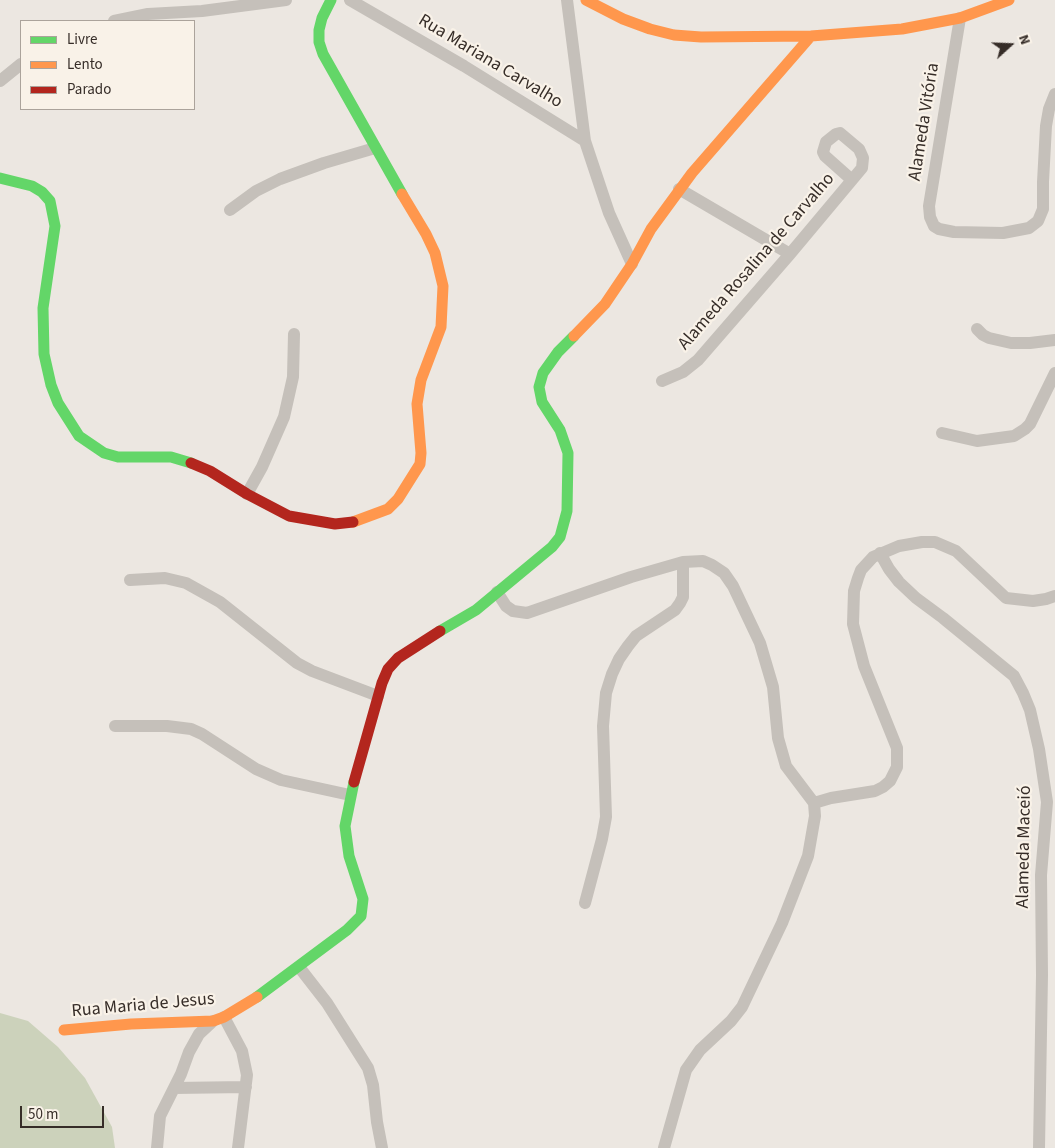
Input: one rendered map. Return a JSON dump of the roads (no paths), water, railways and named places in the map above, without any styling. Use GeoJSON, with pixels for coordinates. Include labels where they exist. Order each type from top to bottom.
{"type":"FeatureCollection","features":[{"type":"Feature","properties":{"kind":"street"},"geometry":{"type":"LineString","coordinates":[[119,20],[148,14],[172,17],[202,11],[286,0]]}},
{"type":"Feature","properties":{"kind":"street"},"geometry":{"type":"LineString","coordinates":[[0,178],[32,186],[42,192],[50,201],[55,226],[43,308],[44,354],[51,385],[58,403],[78,436],[104,453],[118,457],[171,457],[183,460],[210,471],[247,494],[289,516],[335,524],[350,523],[388,510],[398,499],[420,464],[421,453],[416,404],[421,380],[441,327],[443,286],[435,253],[426,234],[374,148],[323,54],[319,42],[319,30],[330,0]]}},
{"type":"Feature","properties":{"kind":"street","name":"Rua Mariana Carvalho"},"geometry":{"type":"LineString","coordinates":[[350,0],[464,66],[585,141]]}},
{"type":"Feature","properties":{"kind":"street"},"geometry":{"type":"LineString","coordinates":[[567,0],[585,141],[609,213],[632,264]]}},
{"type":"Feature","properties":{"kind":"street"},"geometry":{"type":"LineString","coordinates":[[586,0],[624,20],[650,29],[674,35],[695,37],[812,36],[902,29],[960,18],[1009,0]]}},
{"type":"Feature","properties":{"kind":"street","name":"Alameda Vitória"},"geometry":{"type":"LineString","coordinates":[[960,18],[929,206],[931,222],[939,229],[954,232],[1003,233],[1029,228],[1038,221],[1043,209],[1046,126],[1049,109],[1055,94]]}},
{"type":"Feature","properties":{"kind":"street","name":"Rua Maria de Jesus"},"geometry":{"type":"LineString","coordinates":[[64,1030],[219,1019],[264,993],[347,930],[361,916],[363,905],[346,840],[345,826],[350,795],[378,696],[388,669],[398,658],[460,620],[497,592],[552,547],[560,537],[568,502],[568,453],[560,430],[542,402],[539,387],[543,373],[558,352],[605,304],[632,264],[651,229],[679,189],[812,36]]}},
{"type":"Feature","properties":{"kind":"street"},"geometry":{"type":"LineString","coordinates":[[0,81],[20,65]]}},
{"type":"Feature","properties":{"kind":"street"},"geometry":{"type":"LineString","coordinates":[[230,210],[256,191],[280,180],[324,163],[374,148]]}},
{"type":"Feature","properties":{"kind":"street","name":"Alameda Rosalina de Carvalho"},"geometry":{"type":"LineString","coordinates":[[662,381],[683,372],[698,360],[852,180]]}},
{"type":"Feature","properties":{"kind":"street"},"geometry":{"type":"LineString","coordinates":[[679,189],[790,254]]}},
{"type":"Feature","properties":{"kind":"street"},"geometry":{"type":"LineString","coordinates":[[976,329],[982,335],[989,338],[1011,342],[1030,343],[1055,340]]}},
{"type":"Feature","properties":{"kind":"street"},"geometry":{"type":"LineString","coordinates":[[247,494],[284,417],[292,376],[294,334]]}},
{"type":"Feature","properties":{"kind":"street"},"geometry":{"type":"LineString","coordinates":[[942,433],[977,440],[1002,439],[1014,436],[1030,424],[1055,373]]}},
{"type":"Feature","properties":{"kind":"street"},"geometry":{"type":"LineString","coordinates":[[814,803],[831,798],[875,791],[890,781],[897,767],[897,748],[864,666],[854,624],[854,592],[858,578],[868,562],[880,553],[899,546],[935,542],[956,551],[1006,598],[1033,601],[1046,600],[1055,596]]}},
{"type":"Feature","properties":{"kind":"street","name":"Alameda Maceió"},"geometry":{"type":"LineString","coordinates":[[880,553],[899,582],[916,598],[1014,676],[1024,693],[1030,710],[1039,749],[1047,802],[1041,875],[1042,975],[1039,1148]]}},
{"type":"Feature","properties":{"kind":"street"},"geometry":{"type":"LineString","coordinates":[[497,592],[506,606],[513,611],[527,613],[631,577],[682,562],[703,561],[712,565],[724,573],[733,586],[766,659],[773,687],[778,738],[786,766],[814,803],[815,816],[808,856],[782,922],[742,1007],[731,1021],[700,1050],[686,1070],[664,1148]]}},
{"type":"Feature","properties":{"kind":"street"},"geometry":{"type":"LineString","coordinates":[[585,903],[602,839],[606,816],[603,726],[606,693],[616,667],[636,636],[675,610],[680,603],[683,597],[682,562]]}},
{"type":"Feature","properties":{"kind":"street"},"geometry":{"type":"LineString","coordinates":[[130,580],[165,578],[186,583],[220,602],[298,663],[325,676],[378,696]]}},
{"type":"Feature","properties":{"kind":"street"},"geometry":{"type":"LineString","coordinates":[[115,726],[167,726],[190,729],[202,734],[256,769],[281,780],[350,795]]}},
{"type":"Feature","properties":{"kind":"street"},"geometry":{"type":"LineString","coordinates":[[299,967],[327,1003],[368,1068],[373,1085],[382,1148]]}},
{"type":"Feature","properties":{"kind":"street"},"geometry":{"type":"LineString","coordinates":[[157,1148],[160,1116],[189,1052],[199,1034],[219,1019],[244,1057],[247,1075],[238,1148]]}},
{"type":"Feature","properties":{"kind":"street"},"geometry":{"type":"LineString","coordinates":[[174,1088],[246,1087]]}}]}
